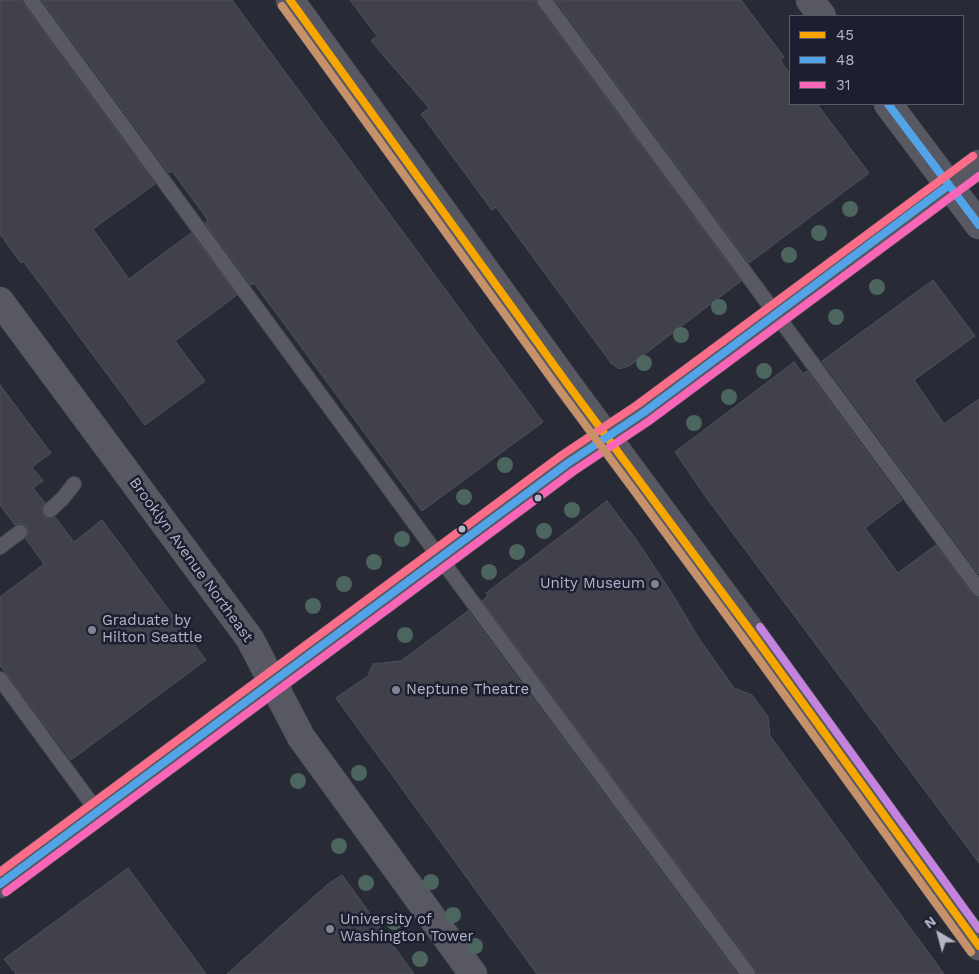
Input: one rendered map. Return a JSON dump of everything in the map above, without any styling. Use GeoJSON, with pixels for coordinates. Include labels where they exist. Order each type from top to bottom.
{"type":"FeatureCollection","features":[{"type":"Feature","properties":{"kind":"street"},"geometry":{"type":"LineString","coordinates":[[290,0],[979,946]]}},
{"type":"Feature","properties":{"kind":"street"},"geometry":{"type":"LineString","coordinates":[[810,0],[821,15]]}},
{"type":"Feature","properties":{"kind":"street"},"geometry":{"type":"LineString","coordinates":[[889,105],[979,225]]}},
{"type":"Feature","properties":{"kind":"street"},"geometry":{"type":"LineString","coordinates":[[0,884],[568,463],[643,413],[979,164]]}},
{"type":"Feature","properties":{"kind":"street","name":"Brooklyn Avenue Northeast"},"geometry":{"type":"LineString","coordinates":[[0,301],[250,639],[301,737],[473,974]]}},
{"type":"Feature","properties":{"kind":"lane"},"geometry":{"type":"LineString","coordinates":[[31,0],[748,974]]}},
{"type":"Feature","properties":{"kind":"lane"},"geometry":{"type":"LineString","coordinates":[[544,0],[979,589]]}},
{"type":"Feature","properties":{"kind":"lane"},"geometry":{"type":"LineString","coordinates":[[50,510],[74,484]]}},
{"type":"Feature","properties":{"kind":"lane"},"geometry":{"type":"LineString","coordinates":[[0,546],[20,532]]}},
{"type":"Feature","properties":{"kind":"lane"},"geometry":{"type":"LineString","coordinates":[[0,679],[97,811]]}},
{"type":"Feature","properties":{"kind":"building"},"geometry":{"type":"Polygon","coordinates":[[[0,0],[22,0],[155,184],[93,229],[129,279],[191,233],[237,295],[175,341],[205,381],[145,425],[23,261],[21,263],[0,234],[0,0]]]}},
{"type":"Feature","properties":{"kind":"building"},"geometry":{"type":"Polygon","coordinates":[[[42,0],[232,0],[543,422],[422,511],[254,283],[251,285],[205,223],[208,220],[172,171],[169,173],[42,0]]]}},
{"type":"Feature","properties":{"kind":"building"},"geometry":{"type":"Polygon","coordinates":[[[350,0],[535,0],[741,281],[629,366],[619,369],[611,363],[496,207],[492,210],[421,114],[429,108],[371,41],[377,36],[350,0]]]}},
{"type":"Feature","properties":{"kind":"building"},"geometry":{"type":"Polygon","coordinates":[[[555,0],[741,0],[784,57],[780,60],[789,73],[789,105],[818,105],[869,173],[749,263],[555,0]]]}},
{"type":"Feature","properties":{"kind":"building"},"geometry":{"type":"Polygon","coordinates":[[[933,280],[975,336],[914,380],[944,424],[979,399],[979,574],[822,361],[933,280]]]}},
{"type":"Feature","properties":{"kind":"building"},"geometry":{"type":"Polygon","coordinates":[[[794,362],[803,374],[807,371],[902,500],[865,528],[898,573],[936,545],[972,594],[979,598],[979,863],[708,500],[675,452],[794,362]]]}},
{"type":"Feature","properties":{"kind":"building","name":"Graduate by Hilton Seattle"},"geometry":{"type":"Polygon","coordinates":[[[0,385],[51,453],[32,467],[43,481],[33,488],[45,503],[42,508],[43,516],[48,518],[55,517],[74,542],[102,520],[206,660],[71,760],[0,665],[0,597],[44,564],[26,539],[29,531],[27,526],[19,523],[15,525],[0,505],[0,385]]]}},
{"type":"Feature","properties":{"kind":"building"},"geometry":{"type":"Polygon","coordinates":[[[607,501],[635,538],[700,640],[734,688],[752,695],[768,717],[770,736],[944,974],[757,974],[482,601],[488,596],[486,593],[607,501]]]}},
{"type":"Feature","properties":{"kind":"building"},"geometry":{"type":"Polygon","coordinates":[[[468,611],[737,974],[537,974],[336,698],[368,676],[373,664],[401,661],[468,611]]]}},
{"type":"Feature","properties":{"kind":"building"},"geometry":{"type":"Polygon","coordinates":[[[128,868],[206,974],[16,974],[4,959],[128,868]]]}},
{"type":"Feature","properties":{"kind":"building","name":"University of Washington Tower"},"geometry":{"type":"Polygon","coordinates":[[[342,875],[414,974],[227,974],[327,885],[342,875]]]}},
{"type":"Feature","properties":{"kind":"transit line","name":"45"},"geometry":{"type":"LineString","coordinates":[[290,0],[569,386],[752,633],[979,946]]}},
{"type":"Feature","properties":{"kind":"transit line"},"geometry":{"type":"LineString","coordinates":[[282,6],[561,392],[744,639],[971,952]]}},
{"type":"Feature","properties":{"kind":"transit line","name":"48"},"geometry":{"type":"LineString","coordinates":[[889,105],[979,225]]}},
{"type":"Feature","properties":{"kind":"transit line"},"geometry":{"type":"LineString","coordinates":[[0,872],[562,455],[637,405],[973,156]]}},
{"type":"Feature","properties":{"kind":"transit line","name":"31"},"geometry":{"type":"LineString","coordinates":[[6,892],[574,471],[649,421],[979,176]]}},
{"type":"Feature","properties":{"kind":"transit line","name":"48"},"geometry":{"type":"LineString","coordinates":[[0,884],[568,463],[643,413],[949,185]]}},
{"type":"Feature","properties":{"kind":"transit line"},"geometry":{"type":"LineString","coordinates":[[760,627],[979,929]]}},
{"type":"Feature","properties":{"kind":"place","name":"Unity Museum"},"geometry":{"type":"Point","coordinates":[655,584]}},
{"type":"Feature","properties":{"kind":"place","name":"Graduate by Hilton Seattle"},"geometry":{"type":"Point","coordinates":[92,630]}},
{"type":"Feature","properties":{"kind":"place","name":"Neptune Theatre"},"geometry":{"type":"Point","coordinates":[396,690]}},
{"type":"Feature","properties":{"kind":"place","name":"University of Washington Tower"},"geometry":{"type":"Point","coordinates":[330,929]}}]}
